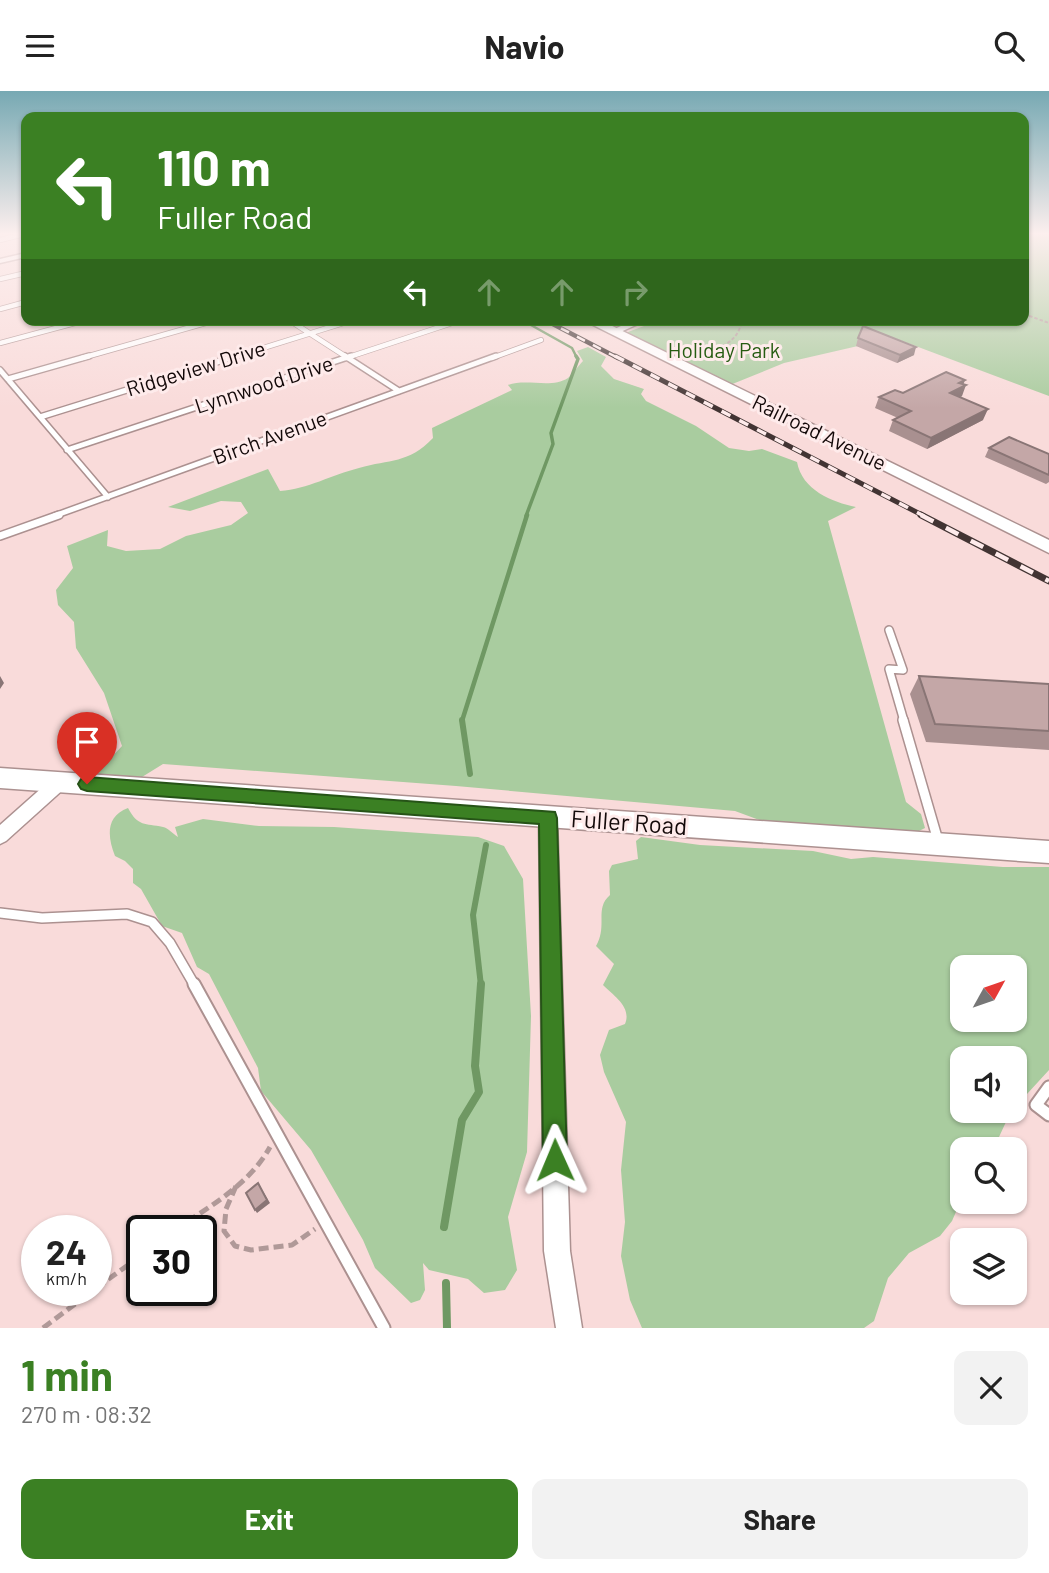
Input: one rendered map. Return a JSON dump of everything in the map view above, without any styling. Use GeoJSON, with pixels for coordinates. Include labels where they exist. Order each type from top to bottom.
{"type":"FeatureCollection","features":[{"type":"Feature","properties":{"kind":"street","name":"Railroad Avenue"},"geometry":{"type":"LineString","coordinates":[[600,326],[1049,547]]}},
{"type":"Feature","properties":{"kind":"street"},"geometry":{"type":"LineString","coordinates":[[612,332],[628,326]]}},
{"type":"Feature","properties":{"kind":"street","name":"Fuller Road"},"geometry":{"type":"LineString","coordinates":[[0,778],[1049,852]]}},
{"type":"Feature","properties":{"kind":"street"},"geometry":{"type":"LineString","coordinates":[[0,836],[60,782]]}},
{"type":"Feature","properties":{"kind":"street"},"geometry":{"type":"LineString","coordinates":[[548,818],[557,1238],[569,1328]]}},
{"type":"Feature","properties":{"kind":"lane"},"geometry":{"type":"LineString","coordinates":[[0,309],[21,303]]}},
{"type":"Feature","properties":{"kind":"lane"},"geometry":{"type":"LineString","coordinates":[[0,343],[64,326]]}},
{"type":"Feature","properties":{"kind":"lane"},"geometry":{"type":"LineString","coordinates":[[8,379],[195,326]]}},
{"type":"Feature","properties":{"kind":"lane"},"geometry":{"type":"LineString","coordinates":[[298,326],[399,391]]}},
{"type":"Feature","properties":{"kind":"lane","name":"Ridgeview Drive"},"geometry":{"type":"LineString","coordinates":[[40,417],[335,326]]}},
{"type":"Feature","properties":{"kind":"lane","name":"Lynnwood Drive"},"geometry":{"type":"LineString","coordinates":[[68,450],[443,326]]}},
{"type":"Feature","properties":{"kind":"lane","name":"Birch Avenue"},"geometry":{"type":"LineString","coordinates":[[0,536],[541,340]]}},
{"type":"Feature","properties":{"kind":"lane"},"geometry":{"type":"LineString","coordinates":[[0,370],[108,497]]}},
{"type":"Feature","properties":{"kind":"lane"},"geometry":{"type":"LineString","coordinates":[[890,630],[903,670],[889,669],[940,845]]}},
{"type":"Feature","properties":{"kind":"lane"},"geometry":{"type":"LineString","coordinates":[[0,913],[42,918],[127,914],[152,922],[170,943],[253,1088],[384,1328]]}},
{"type":"Feature","properties":{"kind":"lane"},"geometry":{"type":"LineString","coordinates":[[1049,1087],[1037,1105],[1049,1115]]}},
{"type":"Feature","properties":{"kind":"path"},"geometry":{"type":"LineString","coordinates":[[1029,316],[1049,323]]}},
{"type":"Feature","properties":{"kind":"path"},"geometry":{"type":"LineString","coordinates":[[695,356],[736,338],[741,326]]}},
{"type":"Feature","properties":{"kind":"path"},"geometry":{"type":"LineString","coordinates":[[196,1215],[264,1162],[273,1128]]}},
{"type":"Feature","properties":{"kind":"path"},"geometry":{"type":"LineString","coordinates":[[236,1186],[226,1209],[224,1231],[235,1246],[251,1250],[292,1245],[325,1220]]}},
{"type":"Feature","properties":{"kind":"path"},"geometry":{"type":"LineString","coordinates":[[43,1328],[72,1306]]}},
{"type":"Feature","properties":{"kind":"green space","name":"Holiday Park"},"geometry":{"type":"Polygon","coordinates":[[[1029,292],[1049,292],[1049,396],[889,336],[871,343],[784,363],[725,387],[620,335],[644,326],[1029,326],[1029,292]]]}},
{"type":"Feature","properties":{"kind":"green space"},"geometry":{"type":"Polygon","coordinates":[[[588,347],[606,357],[601,366],[614,379],[644,389],[641,394],[646,401],[696,426],[729,448],[749,451],[762,449],[797,462],[805,480],[819,493],[856,507],[828,521],[906,802],[921,814],[925,828],[909,836],[773,825],[735,811],[163,764],[142,777],[96,774],[122,746],[104,693],[76,648],[74,622],[58,605],[56,590],[73,568],[67,546],[108,530],[107,546],[126,551],[160,549],[186,536],[231,525],[248,513],[241,502],[221,501],[190,511],[168,507],[268,469],[280,491],[300,488],[349,471],[407,457],[433,438],[432,428],[512,390],[508,385],[554,383],[568,378],[583,361],[577,351],[588,347]]]}},
{"type":"Feature","properties":{"kind":"green space"},"geometry":{"type":"Polygon","coordinates":[[[128,808],[139,821],[165,828],[178,837],[175,827],[203,819],[259,826],[334,827],[478,837],[504,846],[523,879],[531,1016],[527,1152],[508,1217],[517,1270],[505,1290],[484,1293],[468,1279],[429,1270],[423,1263],[425,1290],[420,1300],[411,1303],[375,1268],[363,1240],[311,1150],[261,1091],[258,1068],[209,974],[197,967],[182,933],[162,926],[141,889],[133,883],[133,869],[115,856],[110,827],[116,816],[128,808]]]}},
{"type":"Feature","properties":{"kind":"green space"},"geometry":{"type":"Polygon","coordinates":[[[641,837],[700,845],[813,851],[851,859],[873,857],[1003,867],[1049,867],[1049,1070],[1027,1094],[1027,1046],[950,1046],[950,1123],[1005,1123],[999,1137],[950,1137],[950,1214],[955,1214],[952,1221],[940,1236],[909,1253],[888,1278],[874,1321],[864,1328],[642,1328],[630,1300],[621,1256],[625,1222],[621,1170],[626,1122],[604,1072],[600,1055],[609,1030],[625,1024],[627,1018],[621,1002],[603,985],[614,964],[596,946],[601,931],[603,906],[610,895],[609,871],[612,865],[638,859],[636,841],[641,837]]]}},
{"type":"Feature","properties":{"kind":"building"},"geometry":{"type":"Polygon","coordinates":[[[863,326],[916,347],[900,355],[858,338],[863,326]]]}},
{"type":"Feature","properties":{"kind":"building"},"geometry":{"type":"Polygon","coordinates":[[[946,372],[965,380],[959,383],[966,385],[950,393],[988,409],[931,438],[893,420],[911,411],[879,397],[895,390],[903,393],[946,372]]]}},
{"type":"Feature","properties":{"kind":"building"},"geometry":{"type":"Polygon","coordinates":[[[1009,437],[1049,454],[1049,475],[989,448],[1009,437]]]}},
{"type":"Feature","properties":{"kind":"building"},"geometry":{"type":"Polygon","coordinates":[[[919,676],[1049,684],[1049,731],[935,724],[919,676]]]}},
{"type":"Feature","properties":{"kind":"building"},"geometry":{"type":"Polygon","coordinates":[[[258,1183],[267,1200],[255,1210],[246,1193],[258,1183]]]}},
{"type":"Feature","properties":{"kind":"waterway"},"geometry":{"type":"LineString","coordinates":[[533,326],[572,348],[576,356]]}},
{"type":"Feature","properties":{"kind":"waterway"},"geometry":{"type":"LineString","coordinates":[[526,516],[553,444],[551,433],[578,359],[576,356]]}},
{"type":"Feature","properties":{"kind":"waterway"},"geometry":{"type":"LineString","coordinates":[[462,721],[527,515]]}},
{"type":"Feature","properties":{"kind":"waterway"},"geometry":{"type":"LineString","coordinates":[[462,721],[470,774]]}},
{"type":"Feature","properties":{"kind":"waterway"},"geometry":{"type":"LineString","coordinates":[[481,985],[473,915],[486,845]]}},
{"type":"Feature","properties":{"kind":"waterway"},"geometry":{"type":"LineString","coordinates":[[444,1227],[462,1120],[479,1092],[475,1066],[481,985]]}},
{"type":"Feature","properties":{"kind":"waterway"},"geometry":{"type":"LineString","coordinates":[[446,1283],[447,1328]]}},
{"type":"Feature","properties":{"kind":"railway"},"geometry":{"type":"LineString","coordinates":[[557,326],[618,358]]}},
{"type":"Feature","properties":{"kind":"railway"},"geometry":{"type":"LineString","coordinates":[[615,356],[924,516]]}},
{"type":"Feature","properties":{"kind":"railway"},"geometry":{"type":"LineString","coordinates":[[921,515],[1049,581]]}},
{"type":"Feature","properties":{"kind":"route"},"geometry":{"type":"LineString","coordinates":[[87,784],[548,818],[555,1160]]}}]}
